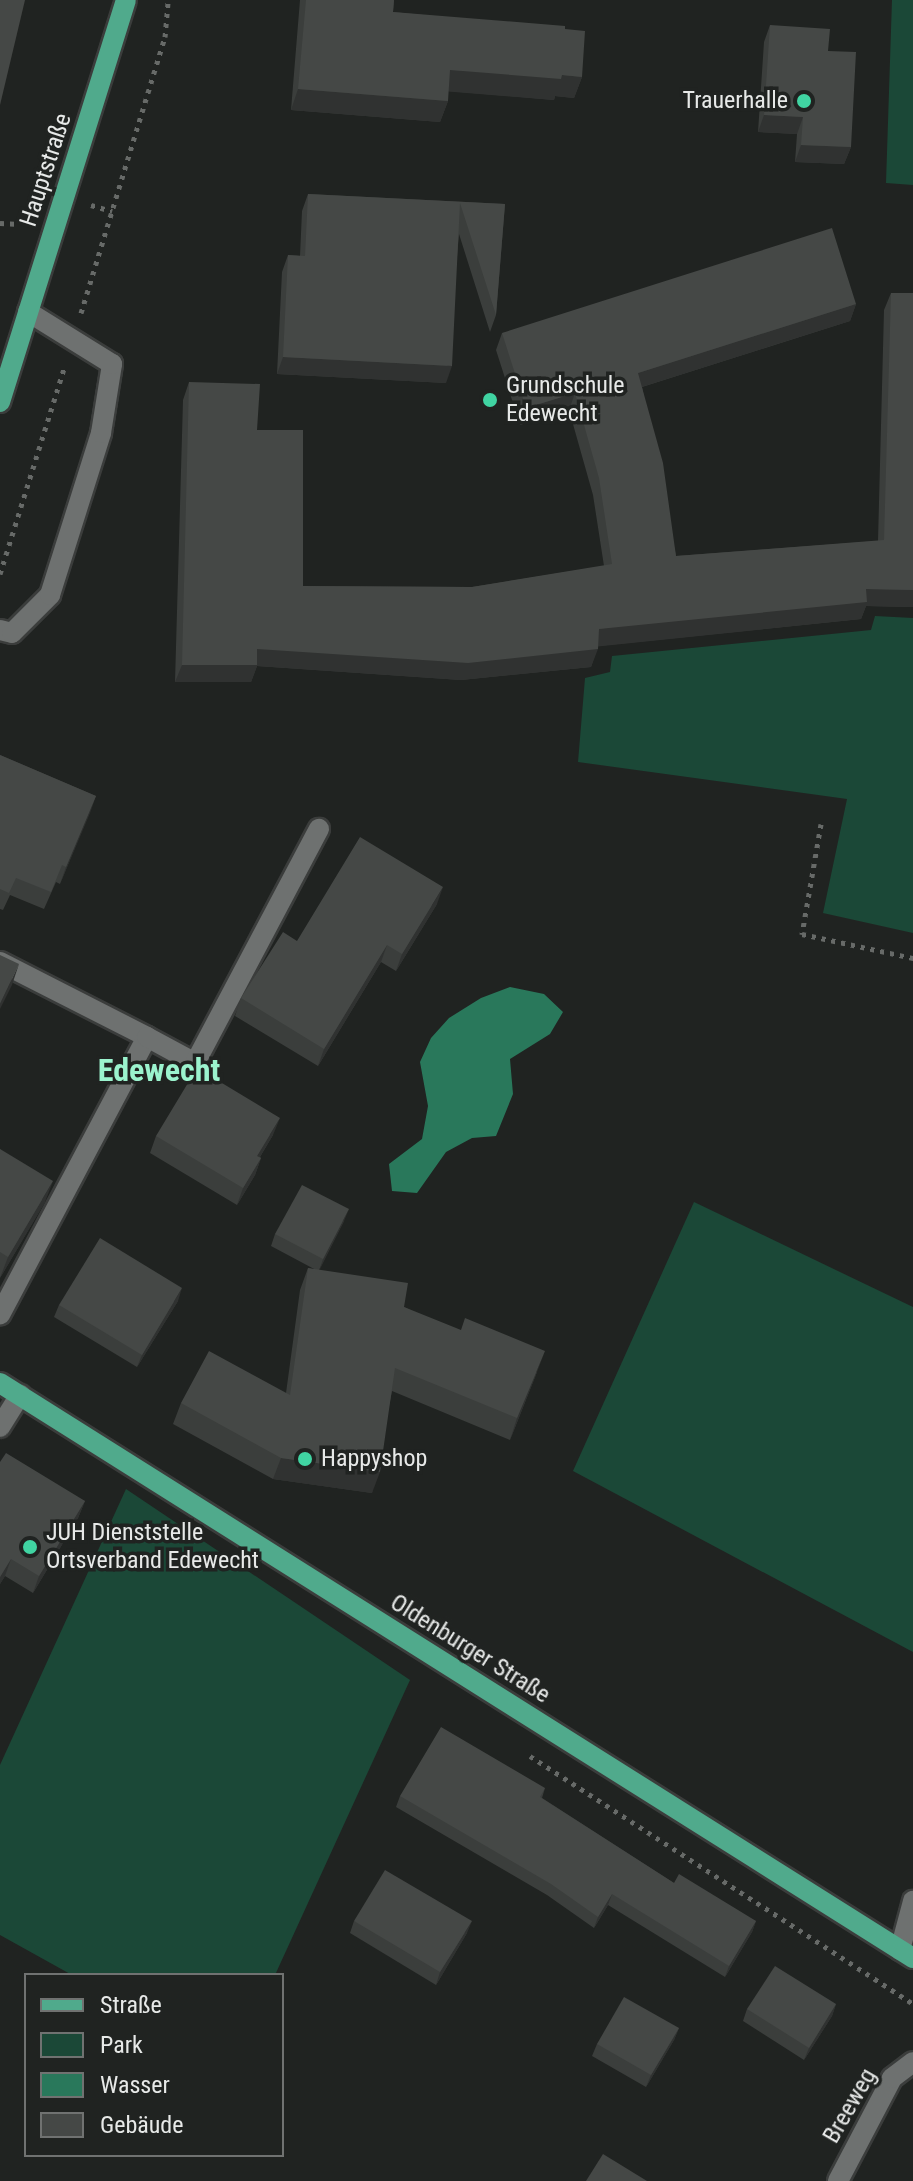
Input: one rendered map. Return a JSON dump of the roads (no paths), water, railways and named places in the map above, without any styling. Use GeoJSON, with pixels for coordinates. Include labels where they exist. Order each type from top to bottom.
{"type":"FeatureCollection","features":[{"type":"Feature","properties":{"kind":"main road","name":"Hauptstraße"},"geometry":{"type":"LineString","coordinates":[[0,402],[126,0]]}},
{"type":"Feature","properties":{"kind":"main road","name":"Oldenburger Straße"},"geometry":{"type":"LineString","coordinates":[[0,1383],[907,1954]]}},
{"type":"Feature","properties":{"kind":"street"},"geometry":{"type":"LineString","coordinates":[[0,630],[12,633],[50,595],[101,433],[112,364],[28,312]]}},
{"type":"Feature","properties":{"kind":"street"},"geometry":{"type":"LineString","coordinates":[[0,962],[195,1063],[319,829]]}},
{"type":"Feature","properties":{"kind":"street"},"geometry":{"type":"LineString","coordinates":[[0,1315],[147,1037]]}},
{"type":"Feature","properties":{"kind":"street"},"geometry":{"type":"LineString","coordinates":[[0,1427],[20,1395]]}},
{"type":"Feature","properties":{"kind":"street"},"geometry":{"type":"LineString","coordinates":[[907,1954],[913,1901]]}},
{"type":"Feature","properties":{"kind":"street","name":"Breeweg"},"geometry":{"type":"LineString","coordinates":[[838,2181],[892,2078],[913,2062]]}},
{"type":"Feature","properties":{"kind":"water"},"geometry":{"type":"Polygon","coordinates":[[[510,987],[544,994],[563,1012],[550,1034],[510,1059],[513,1094],[496,1136],[472,1138],[446,1152],[417,1193],[392,1191],[389,1164],[422,1139],[428,1106],[420,1062],[431,1038],[449,1018],[481,998],[510,987]]]}},
{"type":"Feature","properties":{"kind":"place","name":"Trauerhalle"},"geometry":{"type":"Point","coordinates":[804,101]}},
{"type":"Feature","properties":{"kind":"place","name":"Grundschule Edewecht"},"geometry":{"type":"Point","coordinates":[490,400]}},
{"type":"Feature","properties":{"kind":"place","name":"Happyshop"},"geometry":{"type":"Point","coordinates":[305,1459]}},
{"type":"Feature","properties":{"kind":"place","name":"JUH Dienststelle Ortsverband Edewecht"},"geometry":{"type":"Point","coordinates":[30,1547]}},
{"type":"Feature","properties":{"kind":"district","name":"Edewecht"},"geometry":{"type":"Point","coordinates":[159,1070]}}]}
